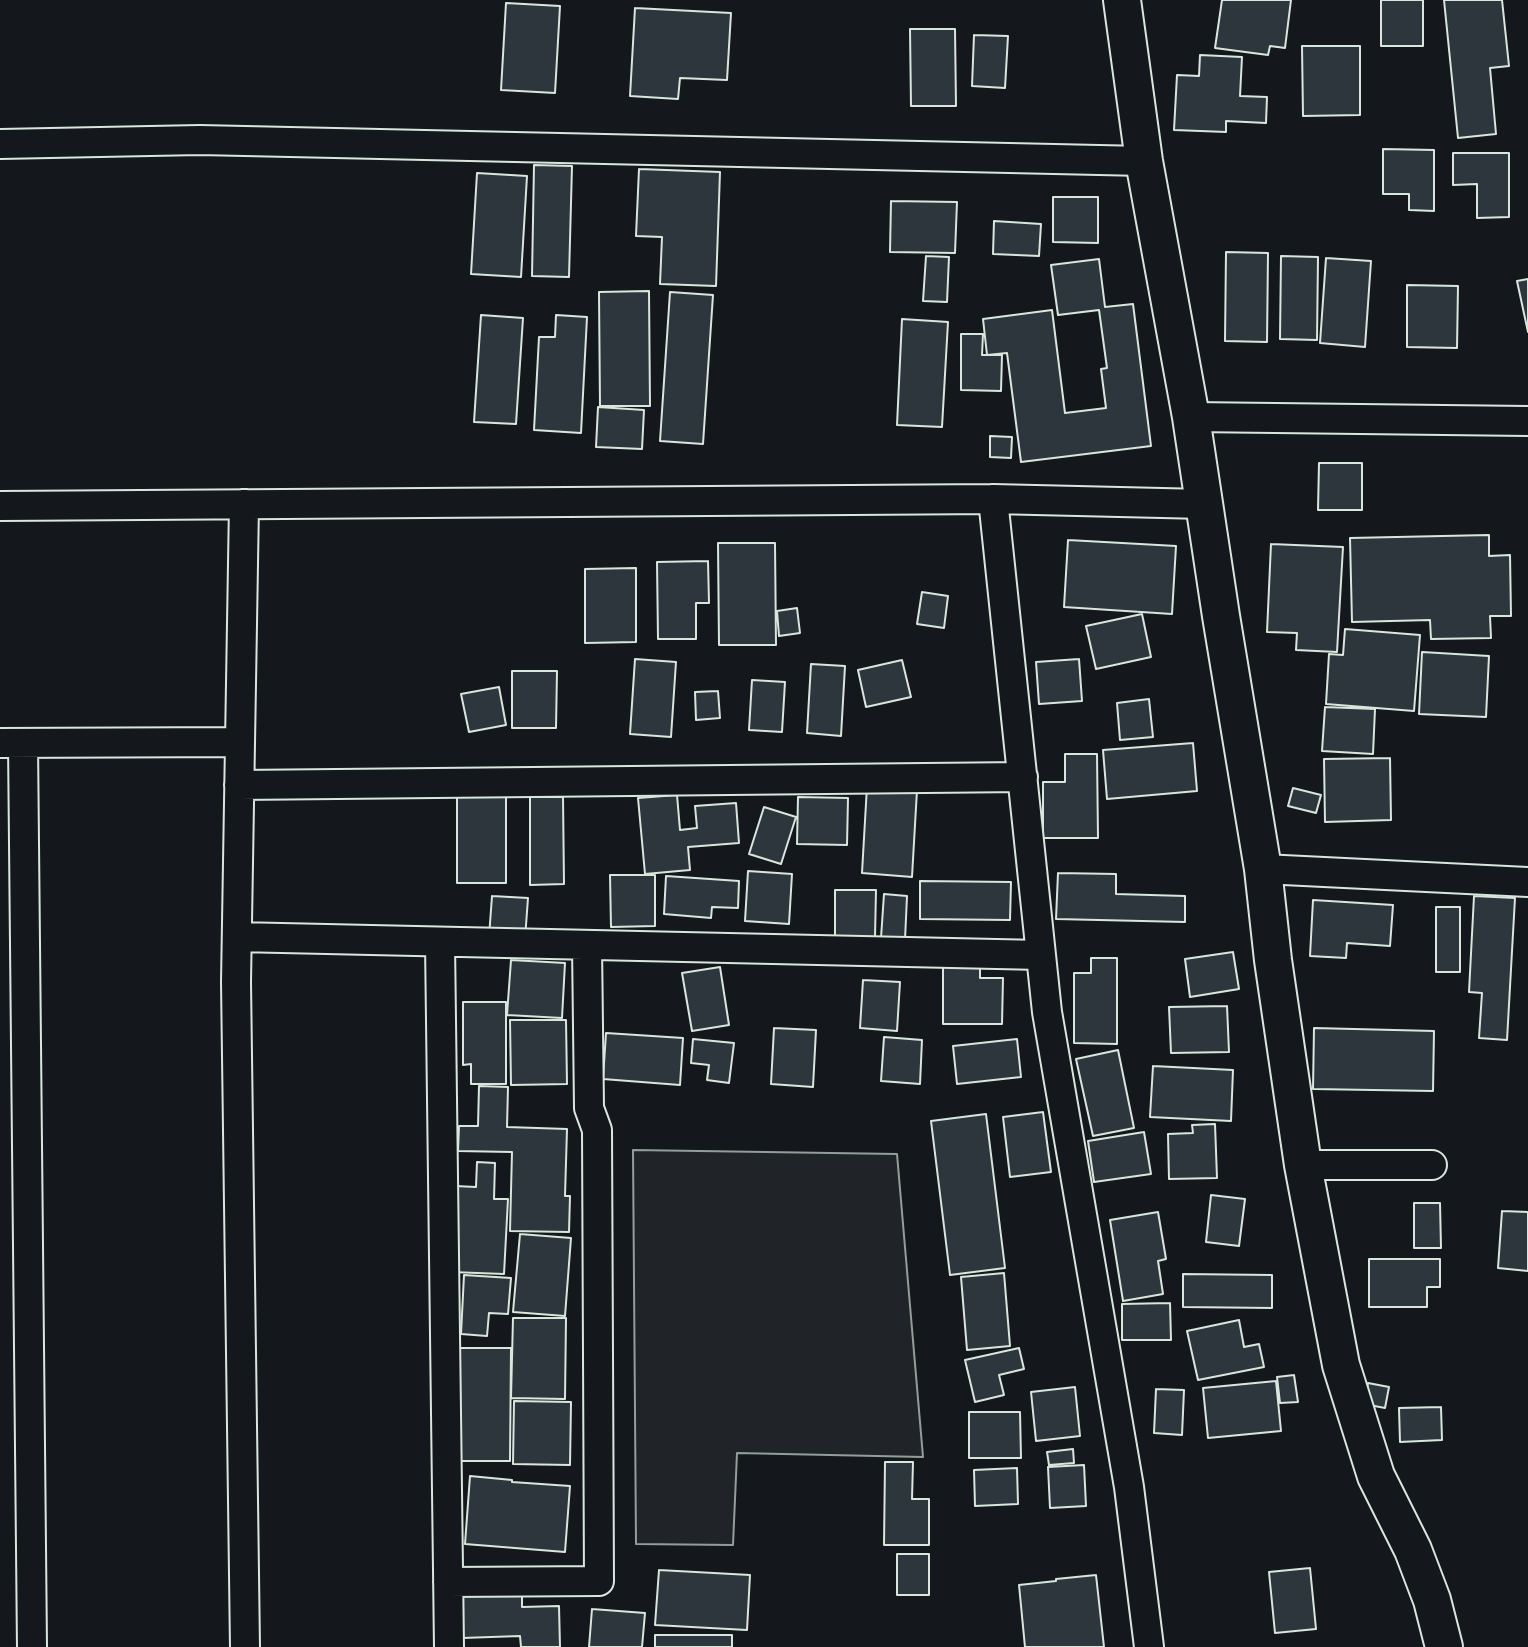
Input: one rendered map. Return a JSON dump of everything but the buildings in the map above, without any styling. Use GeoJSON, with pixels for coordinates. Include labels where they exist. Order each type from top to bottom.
{"type":"FeatureCollection","features":[{"type":"Feature","properties":{"kind":"street"},"geometry":{"type":"LineString","coordinates":[[1122,0],[1144,161],[1191,417],[1263,869],[1303,1165],[1341,1365],[1376,1476],[1413,1550],[1432,1600],[1444,1647]]}},
{"type":"Feature","properties":{"kind":"street"},"geometry":{"type":"LineString","coordinates":[[0,144],[200,140],[1144,161]]}},
{"type":"Feature","properties":{"kind":"street"},"geometry":{"type":"LineString","coordinates":[[1191,417],[1528,421]]}},
{"type":"Feature","properties":{"kind":"street"},"geometry":{"type":"LineString","coordinates":[[0,506],[993,499],[1204,504]]}},
{"type":"Feature","properties":{"kind":"street"},"geometry":{"type":"LineString","coordinates":[[993,499],[1047,1012],[1129,1487],[1149,1647]]}},
{"type":"Feature","properties":{"kind":"street"},"geometry":{"type":"LineString","coordinates":[[244,504],[237,937],[245,1647]]}},
{"type":"Feature","properties":{"kind":"street"},"geometry":{"type":"LineString","coordinates":[[32,1647],[12,743],[240,742]]}},
{"type":"Feature","properties":{"kind":"street"},"geometry":{"type":"LineString","coordinates":[[239,785],[1023,777]]}},
{"type":"Feature","properties":{"kind":"street"},"geometry":{"type":"LineString","coordinates":[[1263,869],[1528,882]]}},
{"type":"Feature","properties":{"kind":"street"},"geometry":{"type":"LineString","coordinates":[[237,937],[1041,955]]}},
{"type":"Feature","properties":{"kind":"street"},"geometry":{"type":"LineString","coordinates":[[440,942],[449,1647]]}},
{"type":"Feature","properties":{"kind":"street"},"geometry":{"type":"LineString","coordinates":[[448,1582],[599,1581],[597,1130],[589,1108],[587,945]]}},
{"type":"Feature","properties":{"kind":"street"},"geometry":{"type":"LineString","coordinates":[[1303,1165],[1432,1165]]}},
{"type":"Feature","properties":{"kind":"shaded area"},"geometry":{"type":"Polygon","coordinates":[[[633,1150],[897,1154],[923,1457],[737,1453],[733,1545],[636,1544],[633,1150]]]}}]}
